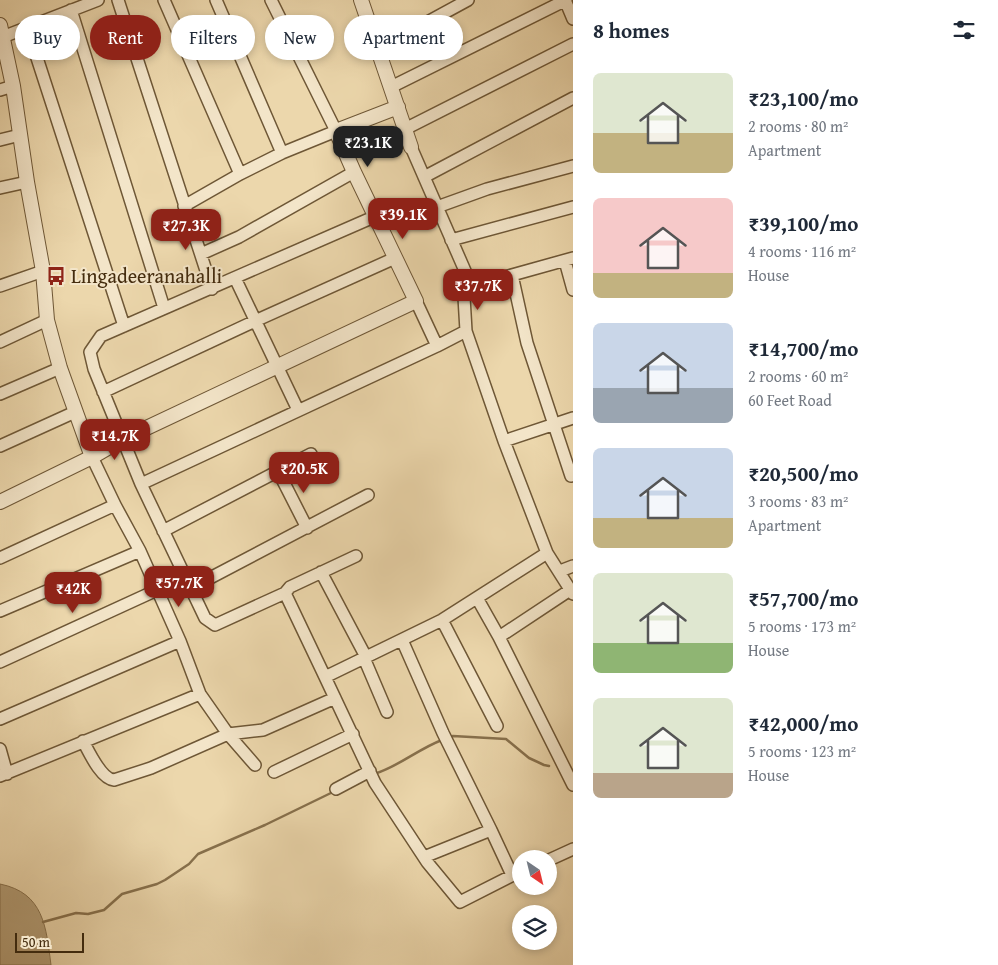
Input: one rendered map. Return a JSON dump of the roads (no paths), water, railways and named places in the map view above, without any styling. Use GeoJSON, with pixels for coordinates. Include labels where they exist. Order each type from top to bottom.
{"type":"FeatureCollection","features":[{"type":"Feature","properties":{"kind":"street"},"geometry":{"type":"LineString","coordinates":[[58,15],[98,0]]}},
{"type":"Feature","properties":{"kind":"street"},"geometry":{"type":"LineString","coordinates":[[118,0],[212,288]]}},
{"type":"Feature","properties":{"kind":"street"},"geometry":{"type":"LineString","coordinates":[[164,0],[240,174]]}},
{"type":"Feature","properties":{"kind":"street"},"geometry":{"type":"LineString","coordinates":[[216,0],[282,153]]}},
{"type":"Feature","properties":{"kind":"street"},"geometry":{"type":"LineString","coordinates":[[271,0],[336,131],[437,346]]}},
{"type":"Feature","properties":{"kind":"street"},"geometry":{"type":"LineString","coordinates":[[361,0],[366,15]]}},
{"type":"Feature","properties":{"kind":"street"},"geometry":{"type":"LineString","coordinates":[[440,15],[468,0]]}},
{"type":"Feature","properties":{"kind":"street"},"geometry":{"type":"LineString","coordinates":[[390,87],[566,0],[573,19]]}},
{"type":"Feature","properties":{"kind":"street"},"geometry":{"type":"LineString","coordinates":[[71,10],[164,308]]}},
{"type":"Feature","properties":{"kind":"street"},"geometry":{"type":"LineString","coordinates":[[15,30],[1,34],[7,88],[20,135],[43,271],[47,320],[60,368],[92,457],[140,551],[180,641],[200,694],[228,734],[255,765]]}},
{"type":"Feature","properties":{"kind":"street"},"geometry":{"type":"LineString","coordinates":[[405,129],[573,44]]}},
{"type":"Feature","properties":{"kind":"street"},"geometry":{"type":"LineString","coordinates":[[38,60],[124,326]]}},
{"type":"Feature","properties":{"kind":"street"},"geometry":{"type":"LineString","coordinates":[[382,60],[411,147],[468,280],[469,287],[464,297],[466,331],[504,440],[547,553],[572,592],[499,637]]}},
{"type":"Feature","properties":{"kind":"street"},"geometry":{"type":"LineString","coordinates":[[424,177],[573,98]]}},
{"type":"Feature","properties":{"kind":"street"},"geometry":{"type":"LineString","coordinates":[[184,206],[240,174],[282,153],[398,107]]}},
{"type":"Feature","properties":{"kind":"street"},"geometry":{"type":"LineString","coordinates":[[0,140],[20,135]]}},
{"type":"Feature","properties":{"kind":"street"},"geometry":{"type":"LineString","coordinates":[[437,207],[487,189],[573,166]]}},
{"type":"Feature","properties":{"kind":"street"},"geometry":{"type":"LineString","coordinates":[[201,254],[239,237],[354,172]]}},
{"type":"Feature","properties":{"kind":"street"},"geometry":{"type":"LineString","coordinates":[[0,188],[27,182]]}},
{"type":"Feature","properties":{"kind":"street"},"geometry":{"type":"LineString","coordinates":[[451,240],[573,207]]}},
{"type":"Feature","properties":{"kind":"street"},"geometry":{"type":"LineString","coordinates":[[356,556],[290,587],[285,593],[215,625],[205,618],[141,484],[103,392],[90,352],[101,336],[376,216]]}},
{"type":"Feature","properties":{"kind":"street"},"geometry":{"type":"LineString","coordinates":[[103,392],[396,258]]}},
{"type":"Feature","properties":{"kind":"street"},"geometry":{"type":"LineString","coordinates":[[469,287],[569,260],[573,290]]}},
{"type":"Feature","properties":{"kind":"street"},"geometry":{"type":"LineString","coordinates":[[0,286],[43,271]]}},
{"type":"Feature","properties":{"kind":"street"},"geometry":{"type":"LineString","coordinates":[[512,275],[527,343],[571,476]]}},
{"type":"Feature","properties":{"kind":"street"},"geometry":{"type":"LineString","coordinates":[[235,278],[298,410]]}},
{"type":"Feature","properties":{"kind":"street"},"geometry":{"type":"LineString","coordinates":[[0,502],[92,457],[123,439],[416,301]]}},
{"type":"Feature","properties":{"kind":"street"},"geometry":{"type":"LineString","coordinates":[[0,342],[47,320]]}},
{"type":"Feature","properties":{"kind":"street"},"geometry":{"type":"LineString","coordinates":[[141,484],[466,331]]}},
{"type":"Feature","properties":{"kind":"street"},"geometry":{"type":"LineString","coordinates":[[0,394],[60,368]]}},
{"type":"Feature","properties":{"kind":"street"},"geometry":{"type":"LineString","coordinates":[[0,446],[75,412]]}},
{"type":"Feature","properties":{"kind":"street"},"geometry":{"type":"LineString","coordinates":[[504,440],[573,418]]}},
{"type":"Feature","properties":{"kind":"street"},"geometry":{"type":"LineString","coordinates":[[163,531],[311,454]]}},
{"type":"Feature","properties":{"kind":"street"},"geometry":{"type":"LineString","coordinates":[[278,471],[307,528]]}},
{"type":"Feature","properties":{"kind":"street"},"geometry":{"type":"LineString","coordinates":[[191,588],[368,495]]}},
{"type":"Feature","properties":{"kind":"street"},"geometry":{"type":"LineString","coordinates":[[0,558],[115,505]]}},
{"type":"Feature","properties":{"kind":"street"},"geometry":{"type":"LineString","coordinates":[[0,611],[140,551]]}},
{"type":"Feature","properties":{"kind":"street"},"geometry":{"type":"LineString","coordinates":[[325,677],[442,620],[547,553]]}},
{"type":"Feature","properties":{"kind":"street"},"geometry":{"type":"LineString","coordinates":[[560,571],[573,566]]}},
{"type":"Feature","properties":{"kind":"street"},"geometry":{"type":"LineString","coordinates":[[321,572],[365,658],[387,712]]}},
{"type":"Feature","properties":{"kind":"street"},"geometry":{"type":"LineString","coordinates":[[0,662],[157,590]]}},
{"type":"Feature","properties":{"kind":"street"},"geometry":{"type":"LineString","coordinates":[[285,593],[371,773],[424,857],[460,902],[512,876]]}},
{"type":"Feature","properties":{"kind":"street"},"geometry":{"type":"LineString","coordinates":[[477,598],[499,637],[573,785]]}},
{"type":"Feature","properties":{"kind":"street"},"geometry":{"type":"LineString","coordinates":[[442,620],[497,726]]}},
{"type":"Feature","properties":{"kind":"street"},"geometry":{"type":"LineString","coordinates":[[402,640],[442,733],[491,830],[512,865]]}},
{"type":"Feature","properties":{"kind":"street"},"geometry":{"type":"LineString","coordinates":[[0,719],[180,641]]}},
{"type":"Feature","properties":{"kind":"street"},"geometry":{"type":"LineString","coordinates":[[0,749],[4,775],[200,694]]}},
{"type":"Feature","properties":{"kind":"street"},"geometry":{"type":"LineString","coordinates":[[83,741],[102,774],[108,780],[114,780],[151,768],[228,734],[263,730],[335,698]]}},
{"type":"Feature","properties":{"kind":"street"},"geometry":{"type":"LineString","coordinates":[[274,772],[353,734]]}},
{"type":"Feature","properties":{"kind":"street"},"geometry":{"type":"LineString","coordinates":[[336,789],[371,773]]}},
{"type":"Feature","properties":{"kind":"street"},"geometry":{"type":"LineString","coordinates":[[424,857],[491,830]]}},
{"type":"Feature","properties":{"kind":"street"},"geometry":{"type":"LineString","coordinates":[[558,856],[573,850]]}},
{"type":"Feature","properties":{"kind":"waterway"},"geometry":{"type":"LineString","coordinates":[[450,737],[506,739],[529,758],[549,766]]}},
{"type":"Feature","properties":{"kind":"waterway"},"geometry":{"type":"LineString","coordinates":[[374,774],[442,740]]}},
{"type":"Feature","properties":{"kind":"waterway"},"geometry":{"type":"LineString","coordinates":[[43,922],[76,913],[88,914],[104,910],[122,894],[165,880],[189,864],[198,854],[265,825],[335,791]]}},
{"type":"Feature","properties":{"kind":"place","name":"Lingadeeranahalli"},"geometry":{"type":"Point","coordinates":[56,276]}}]}
